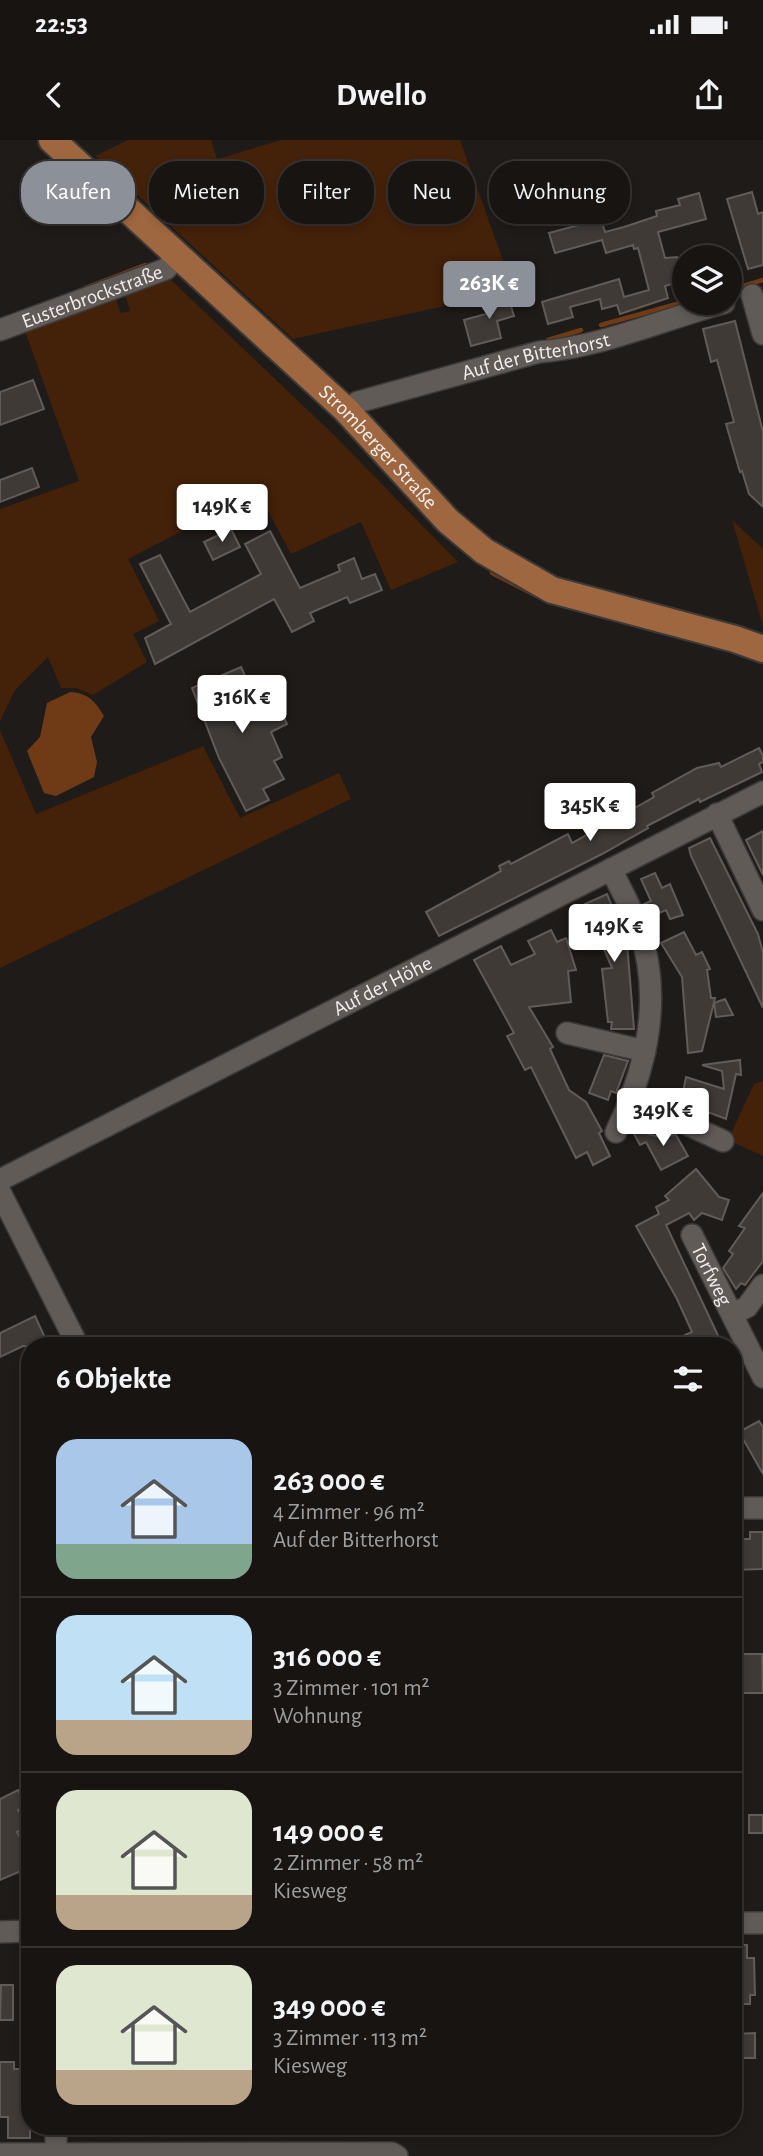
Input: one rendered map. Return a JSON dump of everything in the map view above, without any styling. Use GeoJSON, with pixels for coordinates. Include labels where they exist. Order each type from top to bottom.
{"type":"FeatureCollection","features":[{"type":"Feature","properties":{"kind":"main road","name":"Stromberger Straße"},"geometry":{"type":"LineString","coordinates":[[52,140],[346,410],[448,520],[484,551],[516,572],[552,590],[763,649]]}},
{"type":"Feature","properties":{"kind":"street","name":"Eusterbrockstraße"},"geometry":{"type":"LineString","coordinates":[[0,330],[166,269],[178,255]]}},
{"type":"Feature","properties":{"kind":"street"},"geometry":{"type":"LineString","coordinates":[[757,293],[763,334]]}},
{"type":"Feature","properties":{"kind":"street","name":"Auf der Bitterhorst"},"geometry":{"type":"LineString","coordinates":[[346,410],[358,402],[539,352],[583,344],[683,315]]}},
{"type":"Feature","properties":{"kind":"street","name":"Auf der Höhe"},"geometry":{"type":"LineString","coordinates":[[0,1180],[763,792]]}},
{"type":"Feature","properties":{"kind":"street"},"geometry":{"type":"LineString","coordinates":[[717,814],[763,910]]}},
{"type":"Feature","properties":{"kind":"street"},"geometry":{"type":"LineString","coordinates":[[611,869],[638,927],[647,959],[651,996],[645,1051],[627,1109],[616,1132]]}},
{"type":"Feature","properties":{"kind":"street"},"geometry":{"type":"LineString","coordinates":[[568,1033],[645,1051]]}},
{"type":"Feature","properties":{"kind":"street"},"geometry":{"type":"LineString","coordinates":[[627,1109],[649,1121],[682,1122],[723,1141]]}},
{"type":"Feature","properties":{"kind":"street"},"geometry":{"type":"LineString","coordinates":[[0,1192],[73,1337]]}},
{"type":"Feature","properties":{"kind":"street","name":"Torfweg"},"geometry":{"type":"LineString","coordinates":[[692,1235],[763,1377]]}},
{"type":"Feature","properties":{"kind":"street","name":"Torfweg"},"geometry":{"type":"LineString","coordinates":[[732,1314],[747,1307],[763,1285]]}},
{"type":"Feature","properties":{"kind":"street"},"geometry":{"type":"LineString","coordinates":[[742,1508],[763,1508]]}},
{"type":"Feature","properties":{"kind":"street"},"geometry":{"type":"LineString","coordinates":[[742,1923],[763,1923]]}},
{"type":"Feature","properties":{"kind":"street"},"geometry":{"type":"LineString","coordinates":[[0,1932],[21,1931]]}},
{"type":"Feature","properties":{"kind":"street"},"geometry":{"type":"LineString","coordinates":[[56,2135],[56,2155]]}},
{"type":"Feature","properties":{"kind":"street"},"geometry":{"type":"LineString","coordinates":[[0,2154],[323,2151],[392,2153],[397,2156]]}},
{"type":"Feature","properties":{"kind":"shaded area"},"geometry":{"type":"Polygon","coordinates":[[[128,140],[211,140],[217,159],[281,140],[460,140],[468,161],[388,161],[388,224],[475,224],[475,182],[514,291],[293,339],[169,224],[264,224],[264,161],[149,161],[149,206],[135,193],[135,161],[100,161],[95,156],[128,140]]]}},
{"type":"Feature","properties":{"kind":"shaded area"},"geometry":{"type":"Polygon","coordinates":[[[171,280],[333,434],[458,562],[391,590],[361,522],[291,554],[258,492],[128,559],[159,621],[133,634],[147,662],[93,695],[76,688],[61,688],[48,657],[15,690],[0,721],[0,509],[79,481],[25,331],[116,299],[121,313],[130,311],[125,295],[171,280]]]}},
{"type":"Feature","properties":{"kind":"shaded area"},"geometry":{"type":"Polygon","coordinates":[[[732,520],[763,549],[763,626],[732,520]]]}},
{"type":"Feature","properties":{"kind":"shaded area"},"geometry":{"type":"Polygon","coordinates":[[[70,692],[90,699],[104,716],[91,737],[97,762],[94,777],[56,796],[44,793],[27,751],[40,737],[47,703],[70,692]]]}},
{"type":"Feature","properties":{"kind":"shaded area"},"geometry":{"type":"Polygon","coordinates":[[[0,730],[36,814],[203,746],[240,818],[339,773],[351,799],[0,968],[0,730]]]}},
{"type":"Feature","properties":{"kind":"shaded area"},"geometry":{"type":"Polygon","coordinates":[[[763,1081],[763,1156],[728,1140],[754,1084],[763,1081]]]}},
{"type":"Feature","properties":{"kind":"building"},"geometry":{"type":"Polygon","coordinates":[[[752,192],[758,214],[763,212],[763,265],[748,269],[727,199],[752,192]]]}},
{"type":"Feature","properties":{"kind":"building"},"geometry":{"type":"Polygon","coordinates":[[[699,193],[706,219],[658,232],[665,258],[672,257],[672,284],[665,286],[668,298],[620,314],[617,305],[602,309],[600,299],[570,307],[573,317],[548,324],[542,302],[619,279],[624,297],[649,290],[638,248],[634,249],[633,245],[606,253],[602,240],[555,253],[549,233],[582,224],[603,224],[605,232],[624,227],[657,216],[656,211],[680,205],[678,199],[699,193]]]}},
{"type":"Feature","properties":{"kind":"building"},"geometry":{"type":"Polygon","coordinates":[[[507,293],[514,316],[497,321],[501,338],[471,346],[464,320],[493,312],[489,298],[507,293]]]}},
{"type":"Feature","properties":{"kind":"building"},"geometry":{"type":"Polygon","coordinates":[[[735,321],[763,432],[763,507],[749,494],[742,471],[740,472],[726,424],[734,422],[717,360],[711,362],[703,329],[735,321]]]}},
{"type":"Feature","properties":{"kind":"building"},"geometry":{"type":"Polygon","coordinates":[[[33,380],[44,409],[0,425],[0,392],[33,380]]]}},
{"type":"Feature","properties":{"kind":"building"},"geometry":{"type":"Polygon","coordinates":[[[32,468],[39,487],[0,502],[0,480],[32,468]]]}},
{"type":"Feature","properties":{"kind":"building"},"geometry":{"type":"Polygon","coordinates":[[[231,529],[240,547],[213,560],[204,542],[231,529]]]}},
{"type":"Feature","properties":{"kind":"building"},"geometry":{"type":"Polygon","coordinates":[[[270,531],[300,588],[340,571],[338,565],[354,558],[362,579],[375,574],[382,590],[350,603],[347,597],[310,613],[314,621],[292,632],[274,599],[155,664],[145,638],[171,624],[140,564],[160,555],[190,612],[261,574],[245,544],[270,531]]]}},
{"type":"Feature","properties":{"kind":"building"},"geometry":{"type":"Polygon","coordinates":[[[241,667],[263,715],[279,707],[287,724],[271,732],[282,757],[274,761],[284,779],[263,789],[269,800],[246,811],[219,758],[192,688],[241,667]]]}},
{"type":"Feature","properties":{"kind":"building"},"geometry":{"type":"Polygon","coordinates":[[[759,748],[763,756],[763,762],[759,764],[762,772],[700,802],[699,799],[647,826],[648,828],[602,854],[439,936],[426,912],[501,871],[499,866],[509,861],[511,864],[568,834],[572,843],[654,797],[652,793],[697,768],[719,763],[721,767],[759,748]]]}},
{"type":"Feature","properties":{"kind":"building"},"geometry":{"type":"Polygon","coordinates":[[[763,831],[763,875],[746,840],[763,831]]]}},
{"type":"Feature","properties":{"kind":"building"},"geometry":{"type":"Polygon","coordinates":[[[710,838],[758,934],[763,953],[763,1008],[691,856],[689,848],[710,838]]]}},
{"type":"Feature","properties":{"kind":"building"},"geometry":{"type":"Polygon","coordinates":[[[655,873],[662,888],[670,884],[683,915],[670,919],[666,910],[650,917],[644,904],[651,901],[641,879],[655,873]]]}},
{"type":"Feature","properties":{"kind":"building"},"geometry":{"type":"Polygon","coordinates":[[[607,894],[627,943],[634,1029],[611,1029],[612,1022],[608,1022],[602,969],[612,968],[585,904],[607,894]]]}},
{"type":"Feature","properties":{"kind":"building"},"geometry":{"type":"Polygon","coordinates":[[[551,930],[557,942],[566,938],[576,970],[568,971],[571,1002],[529,1007],[553,1047],[550,1049],[569,1090],[586,1102],[602,1131],[599,1133],[610,1156],[593,1165],[587,1152],[576,1158],[531,1067],[525,1070],[507,1036],[514,1033],[474,960],[501,946],[511,965],[535,954],[528,941],[551,930]]]}},
{"type":"Feature","properties":{"kind":"building"},"geometry":{"type":"Polygon","coordinates":[[[684,932],[696,955],[702,952],[710,969],[707,970],[711,998],[715,998],[702,1051],[688,1053],[682,977],[661,943],[684,932]]]}},
{"type":"Feature","properties":{"kind":"building"},"geometry":{"type":"Polygon","coordinates":[[[725,999],[733,1015],[716,1017],[714,1003],[725,999]]]}},
{"type":"Feature","properties":{"kind":"building"},"geometry":{"type":"Polygon","coordinates":[[[604,1055],[628,1061],[616,1093],[611,1091],[608,1100],[589,1093],[604,1055]]]}},
{"type":"Feature","properties":{"kind":"building"},"geometry":{"type":"Polygon","coordinates":[[[740,1060],[741,1075],[736,1074],[726,1119],[681,1102],[686,1077],[724,1089],[722,1071],[702,1065],[740,1060]]]}},
{"type":"Feature","properties":{"kind":"building"},"geometry":{"type":"Polygon","coordinates":[[[640,1131],[655,1136],[676,1135],[688,1156],[661,1170],[646,1142],[640,1145],[634,1134],[640,1131]]]}},
{"type":"Feature","properties":{"kind":"building"},"geometry":{"type":"Polygon","coordinates":[[[696,1169],[719,1197],[729,1200],[722,1220],[702,1213],[694,1220],[689,1213],[666,1225],[719,1337],[686,1337],[685,1335],[692,1332],[677,1299],[636,1226],[659,1214],[656,1207],[669,1200],[665,1196],[696,1169]]]}},
{"type":"Feature","properties":{"kind":"building"},"geometry":{"type":"Polygon","coordinates":[[[763,1193],[763,1261],[745,1285],[741,1283],[736,1289],[723,1268],[733,1254],[729,1251],[745,1228],[739,1226],[763,1193]]]}},
{"type":"Feature","properties":{"kind":"building"},"geometry":{"type":"Polygon","coordinates":[[[35,1316],[45,1337],[21,1337],[21,1347],[0,1357],[0,1333],[35,1316]]]}},
{"type":"Feature","properties":{"kind":"building"},"geometry":{"type":"Polygon","coordinates":[[[759,1421],[763,1427],[763,1474],[742,1437],[742,1430],[759,1421]]]}},
{"type":"Feature","properties":{"kind":"building"},"geometry":{"type":"Polygon","coordinates":[[[750,1532],[763,1532],[763,1569],[742,1570],[742,1539],[750,1539],[750,1532]]]}},
{"type":"Feature","properties":{"kind":"building"},"geometry":{"type":"Polygon","coordinates":[[[742,1654],[762,1654],[763,1693],[742,1693],[742,1654]]]}},
{"type":"Feature","properties":{"kind":"building"},"geometry":{"type":"Polygon","coordinates":[[[18,1790],[21,1796],[21,1808],[18,1810],[21,1816],[21,1830],[17,1832],[21,1840],[21,1871],[0,1880],[0,1799],[18,1790]]]}},
{"type":"Feature","properties":{"kind":"building"},"geometry":{"type":"Polygon","coordinates":[[[749,1815],[763,1815],[763,1833],[749,1833],[749,1815]]]}},
{"type":"Feature","properties":{"kind":"building"},"geometry":{"type":"Polygon","coordinates":[[[742,1945],[747,1945],[747,1958],[754,1958],[755,1995],[750,1995],[750,2004],[742,2004],[742,1945]]]}},
{"type":"Feature","properties":{"kind":"building"},"geometry":{"type":"Polygon","coordinates":[[[1,1985],[13,1985],[13,2020],[0,2020],[1,1985]]]}},
{"type":"Feature","properties":{"kind":"building"},"geometry":{"type":"Polygon","coordinates":[[[755,2033],[755,2058],[742,2058],[742,2034],[755,2033]]]}},
{"type":"Feature","properties":{"kind":"building"},"geometry":{"type":"Polygon","coordinates":[[[0,2062],[14,2062],[14,2069],[21,2069],[21,2135],[30,2135],[30,2138],[8,2138],[8,2117],[0,2117],[0,2062]]]}},
{"type":"Feature","properties":{"kind":"waterway"},"geometry":{"type":"LineString","coordinates":[[85,288],[145,265]]}},
{"type":"Feature","properties":{"kind":"waterway"},"geometry":{"type":"LineString","coordinates":[[742,286],[763,280]]}},
{"type":"Feature","properties":{"kind":"waterway"},"geometry":{"type":"LineString","coordinates":[[601,325],[672,305]]}},
{"type":"Feature","properties":{"kind":"waterway"},"geometry":{"type":"LineString","coordinates":[[548,340],[581,330]]}},
{"type":"Feature","properties":{"kind":"waterway"},"geometry":{"type":"LineString","coordinates":[[492,573],[537,596]]}}]}
